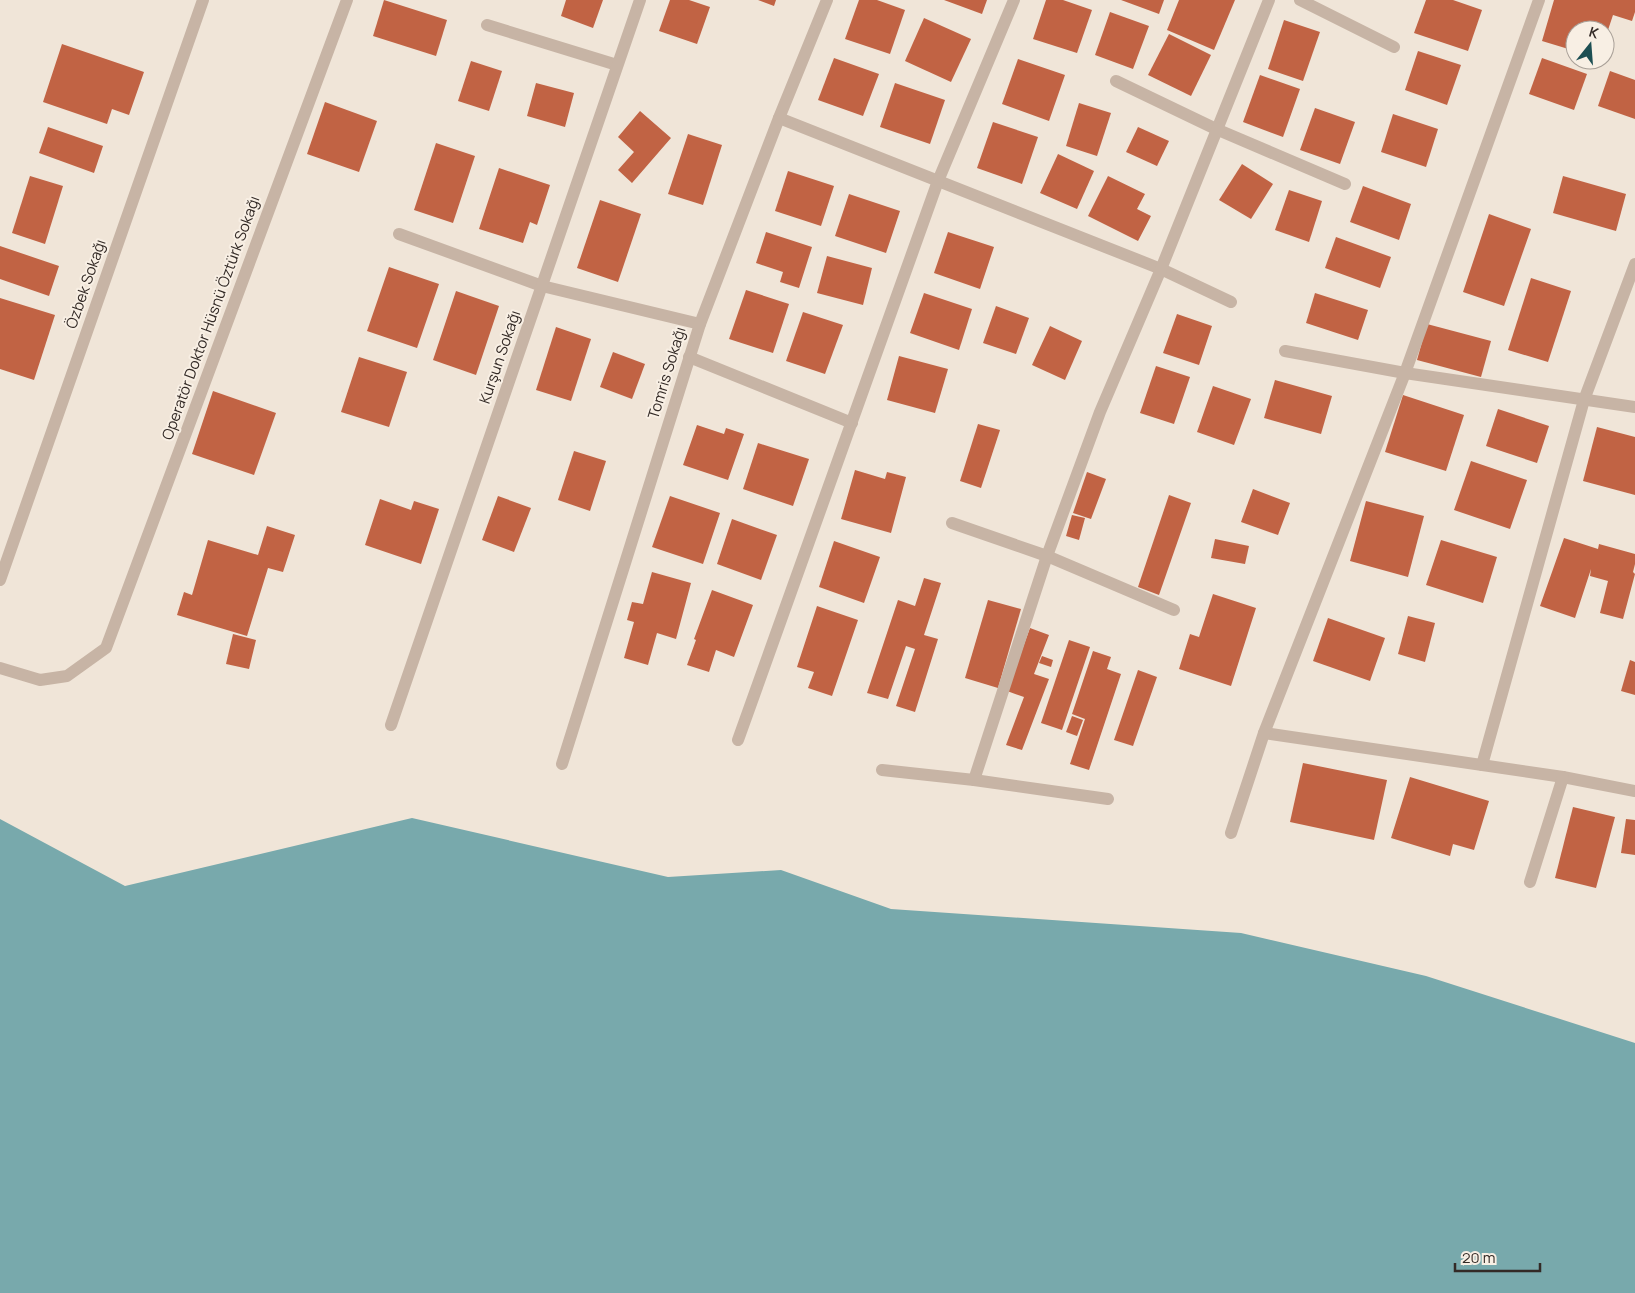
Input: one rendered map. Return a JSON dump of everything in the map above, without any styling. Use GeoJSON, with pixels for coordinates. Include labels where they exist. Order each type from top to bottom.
{"type":"FeatureCollection","features":[{"type":"Feature","properties":{"kind":"street","name":"Özbek Sokağı"},"geometry":{"type":"LineString","coordinates":[[0,580],[203,0]]}},
{"type":"Feature","properties":{"kind":"street","name":"Operatör Doktor Hüsnü Öztürk Sokağı"},"geometry":{"type":"LineString","coordinates":[[0,668],[40,680],[67,676],[106,648],[347,0]]}},
{"type":"Feature","properties":{"kind":"street","name":"Kurşun Sokağı"},"geometry":{"type":"LineString","coordinates":[[391,725],[640,0]]}},
{"type":"Feature","properties":{"kind":"street","name":"Tomris Sokağı"},"geometry":{"type":"LineString","coordinates":[[562,764],[700,324],[779,118],[827,0]]}},
{"type":"Feature","properties":{"kind":"street"},"geometry":{"type":"LineString","coordinates":[[738,740],[938,181],[1014,0]]}},
{"type":"Feature","properties":{"kind":"street"},"geometry":{"type":"LineString","coordinates":[[974,780],[1047,556],[1100,412],[1161,269],[1269,0]]}},
{"type":"Feature","properties":{"kind":"street"},"geometry":{"type":"LineString","coordinates":[[1300,0],[1394,47]]}},
{"type":"Feature","properties":{"kind":"street"},"geometry":{"type":"LineString","coordinates":[[1231,834],[1264,734],[1405,374],[1539,0]]}},
{"type":"Feature","properties":{"kind":"street"},"geometry":{"type":"LineString","coordinates":[[486,25],[617,66]]}},
{"type":"Feature","properties":{"kind":"street"},"geometry":{"type":"LineString","coordinates":[[1116,81],[1216,128],[1345,184]]}},
{"type":"Feature","properties":{"kind":"street"},"geometry":{"type":"LineString","coordinates":[[779,118],[1161,269],[1231,302]]}},
{"type":"Feature","properties":{"kind":"street"},"geometry":{"type":"LineString","coordinates":[[399,234],[542,286],[700,324]]}},
{"type":"Feature","properties":{"kind":"street"},"geometry":{"type":"LineString","coordinates":[[1482,765],[1584,400],[1635,264]]}},
{"type":"Feature","properties":{"kind":"street"},"geometry":{"type":"LineString","coordinates":[[1284,351],[1405,374],[1635,407]]}},
{"type":"Feature","properties":{"kind":"street"},"geometry":{"type":"LineString","coordinates":[[689,357],[852,423]]}},
{"type":"Feature","properties":{"kind":"street"},"geometry":{"type":"LineString","coordinates":[[952,523],[1047,556],[1174,610]]}},
{"type":"Feature","properties":{"kind":"street"},"geometry":{"type":"LineString","coordinates":[[1264,734],[1562,777],[1635,791]]}},
{"type":"Feature","properties":{"kind":"street"},"geometry":{"type":"LineString","coordinates":[[882,770],[1108,798]]}},
{"type":"Feature","properties":{"kind":"street"},"geometry":{"type":"LineString","coordinates":[[1530,882],[1562,777]]}},
{"type":"Feature","properties":{"kind":"water"},"geometry":{"type":"Polygon","coordinates":[[[412,818],[668,877],[781,870],[891,909],[1241,933],[1426,976],[1635,1043],[1635,1293],[0,1293],[0,819],[125,886],[412,818]]]}},
{"type":"Feature","properties":{"kind":"building"},"geometry":{"type":"Polygon","coordinates":[[[384,0],[447,20],[436,56],[373,36],[384,0]]]}},
{"type":"Feature","properties":{"kind":"building"},"geometry":{"type":"Polygon","coordinates":[[[566,0],[603,0],[593,28],[561,16],[566,0]]]}},
{"type":"Feature","properties":{"kind":"building"},"geometry":{"type":"Polygon","coordinates":[[[670,0],[689,0],[710,7],[697,44],[659,31],[670,0]]]}},
{"type":"Feature","properties":{"kind":"building"},"geometry":{"type":"Polygon","coordinates":[[[758,0],[776,0],[774,6],[758,0]]]}},
{"type":"Feature","properties":{"kind":"building"},"geometry":{"type":"Polygon","coordinates":[[[859,0],[877,0],[905,10],[890,54],[845,39],[859,0]]]}},
{"type":"Feature","properties":{"kind":"building"},"geometry":{"type":"Polygon","coordinates":[[[944,0],[987,0],[982,14],[944,0]]]}},
{"type":"Feature","properties":{"kind":"building"},"geometry":{"type":"Polygon","coordinates":[[[1046,0],[1063,0],[1092,10],[1077,53],[1033,39],[1046,0]]]}},
{"type":"Feature","properties":{"kind":"building"},"geometry":{"type":"Polygon","coordinates":[[[1121,0],[1164,0],[1159,14],[1121,0]]]}},
{"type":"Feature","properties":{"kind":"building"},"geometry":{"type":"Polygon","coordinates":[[[1179,0],[1235,0],[1214,50],[1167,30],[1179,0]]]}},
{"type":"Feature","properties":{"kind":"building"},"geometry":{"type":"Polygon","coordinates":[[[1426,0],[1453,0],[1482,10],[1468,51],[1414,33],[1426,0]]]}},
{"type":"Feature","properties":{"kind":"building"},"geometry":{"type":"Polygon","coordinates":[[[1554,0],[1635,0],[1635,12],[1632,21],[1613,15],[1611,20],[1565,20],[1565,48],[1542,41],[1554,0]]]}},
{"type":"Feature","properties":{"kind":"building"},"geometry":{"type":"Polygon","coordinates":[[[1110,12],[1149,26],[1133,69],[1095,55],[1110,12]]]}},
{"type":"Feature","properties":{"kind":"building"},"geometry":{"type":"Polygon","coordinates":[[[924,18],[971,39],[951,82],[905,61],[924,18]]]}},
{"type":"Feature","properties":{"kind":"building"},"geometry":{"type":"Polygon","coordinates":[[[1284,20],[1320,32],[1303,81],[1268,69],[1284,20]]]}},
{"type":"Feature","properties":{"kind":"building"},"geometry":{"type":"Polygon","coordinates":[[[1169,34],[1211,55],[1191,96],[1148,75],[1169,34]]]}},
{"type":"Feature","properties":{"kind":"building"},"geometry":{"type":"Polygon","coordinates":[[[62,44],[144,72],[129,115],[112,109],[107,124],[43,102],[62,44]]]}},
{"type":"Feature","properties":{"kind":"building"},"geometry":{"type":"Polygon","coordinates":[[[1418,51],[1461,65],[1447,105],[1405,90],[1418,51]]]}},
{"type":"Feature","properties":{"kind":"building"},"geometry":{"type":"Polygon","coordinates":[[[834,58],[879,74],[863,116],[818,100],[834,58]]]}},
{"type":"Feature","properties":{"kind":"building"},"geometry":{"type":"Polygon","coordinates":[[[1542,58],[1565,66],[1565,70],[1576,70],[1587,74],[1574,110],[1529,94],[1542,58]]]}},
{"type":"Feature","properties":{"kind":"building"},"geometry":{"type":"Polygon","coordinates":[[[1018,59],[1065,75],[1049,121],[1002,104],[1018,59]]]}},
{"type":"Feature","properties":{"kind":"building"},"geometry":{"type":"Polygon","coordinates":[[[471,61],[502,71],[489,111],[458,101],[471,61]]]}},
{"type":"Feature","properties":{"kind":"building"},"geometry":{"type":"Polygon","coordinates":[[[1610,71],[1635,80],[1635,119],[1598,106],[1610,71]]]}},
{"type":"Feature","properties":{"kind":"building"},"geometry":{"type":"Polygon","coordinates":[[[1260,75],[1300,89],[1283,137],[1243,122],[1260,75]]]}},
{"type":"Feature","properties":{"kind":"building"},"geometry":{"type":"Polygon","coordinates":[[[536,83],[574,93],[565,127],[527,116],[536,83]]]}},
{"type":"Feature","properties":{"kind":"building"},"geometry":{"type":"Polygon","coordinates":[[[895,83],[945,100],[930,144],[880,127],[895,83]]]}},
{"type":"Feature","properties":{"kind":"building"},"geometry":{"type":"Polygon","coordinates":[[[325,102],[377,121],[359,172],[307,154],[325,102]]]}},
{"type":"Feature","properties":{"kind":"building"},"geometry":{"type":"Polygon","coordinates":[[[1079,103],[1111,113],[1097,156],[1066,146],[1079,103]]]}},
{"type":"Feature","properties":{"kind":"building"},"geometry":{"type":"Polygon","coordinates":[[[1315,108],[1355,122],[1340,164],[1300,150],[1315,108]]]}},
{"type":"Feature","properties":{"kind":"building"},"geometry":{"type":"Polygon","coordinates":[[[640,111],[671,138],[632,183],[618,170],[634,152],[618,137],[640,111]]]}},
{"type":"Feature","properties":{"kind":"building"},"geometry":{"type":"Polygon","coordinates":[[[1393,114],[1438,129],[1426,167],[1381,152],[1393,114]]]}},
{"type":"Feature","properties":{"kind":"building"},"geometry":{"type":"Polygon","coordinates":[[[993,122],[1038,137],[1022,184],[977,168],[993,122]]]}},
{"type":"Feature","properties":{"kind":"building"},"geometry":{"type":"Polygon","coordinates":[[[48,127],[103,146],[94,173],[39,153],[48,127]]]}},
{"type":"Feature","properties":{"kind":"building"},"geometry":{"type":"Polygon","coordinates":[[[1138,127],[1169,141],[1157,166],[1126,152],[1138,127]]]}},
{"type":"Feature","properties":{"kind":"building"},"geometry":{"type":"Polygon","coordinates":[[[688,134],[722,145],[703,205],[668,194],[688,134]]]}},
{"type":"Feature","properties":{"kind":"building"},"geometry":{"type":"Polygon","coordinates":[[[436,143],[475,156],[453,223],[414,210],[436,143]]]}},
{"type":"Feature","properties":{"kind":"building"},"geometry":{"type":"Polygon","coordinates":[[[1058,154],[1094,171],[1077,209],[1040,193],[1058,154]]]}},
{"type":"Feature","properties":{"kind":"building"},"geometry":{"type":"Polygon","coordinates":[[[1242,164],[1273,184],[1251,219],[1219,200],[1242,164]]]}},
{"type":"Feature","properties":{"kind":"building"},"geometry":{"type":"Polygon","coordinates":[[[499,168],[550,185],[537,225],[530,222],[523,243],[479,229],[499,168]]]}},
{"type":"Feature","properties":{"kind":"building"},"geometry":{"type":"Polygon","coordinates":[[[788,171],[834,186],[821,226],[775,211],[788,171]]]}},
{"type":"Feature","properties":{"kind":"building"},"geometry":{"type":"Polygon","coordinates":[[[30,176],[63,186],[45,244],[12,233],[30,176]]]}},
{"type":"Feature","properties":{"kind":"building"},"geometry":{"type":"Polygon","coordinates":[[[1108,176],[1145,194],[1137,209],[1151,216],[1138,241],[1088,216],[1108,176]]]}},
{"type":"Feature","properties":{"kind":"building"},"geometry":{"type":"Polygon","coordinates":[[[1563,176],[1626,194],[1616,231],[1553,213],[1563,176]]]}},
{"type":"Feature","properties":{"kind":"building"},"geometry":{"type":"Polygon","coordinates":[[[1363,186],[1411,204],[1399,240],[1350,222],[1363,186]]]}},
{"type":"Feature","properties":{"kind":"building"},"geometry":{"type":"Polygon","coordinates":[[[1289,190],[1322,201],[1309,242],[1275,230],[1289,190]]]}},
{"type":"Feature","properties":{"kind":"building"},"geometry":{"type":"Polygon","coordinates":[[[849,194],[900,211],[886,253],[835,236],[849,194]]]}},
{"type":"Feature","properties":{"kind":"building"},"geometry":{"type":"Polygon","coordinates":[[[600,200],[641,214],[618,282],[577,268],[600,200]]]}},
{"type":"Feature","properties":{"kind":"building"},"geometry":{"type":"Polygon","coordinates":[[[1489,214],[1531,229],[1504,306],[1463,292],[1489,214]]]}},
{"type":"Feature","properties":{"kind":"building"},"geometry":{"type":"Polygon","coordinates":[[[766,232],[812,247],[799,288],[780,282],[783,272],[756,263],[766,232]]]}},
{"type":"Feature","properties":{"kind":"building"},"geometry":{"type":"Polygon","coordinates":[[[948,232],[994,247],[980,289],[934,273],[948,232]]]}},
{"type":"Feature","properties":{"kind":"building"},"geometry":{"type":"Polygon","coordinates":[[[1336,237],[1391,257],[1380,288],[1325,268],[1336,237]]]}},
{"type":"Feature","properties":{"kind":"building"},"geometry":{"type":"Polygon","coordinates":[[[0,246],[59,266],[49,296],[0,279],[0,246]]]}},
{"type":"Feature","properties":{"kind":"building"},"geometry":{"type":"Polygon","coordinates":[[[827,256],[872,268],[863,305],[817,293],[827,256]]]}},
{"type":"Feature","properties":{"kind":"building"},"geometry":{"type":"Polygon","coordinates":[[[389,267],[439,284],[417,348],[367,331],[389,267]]]}},
{"type":"Feature","properties":{"kind":"building"},"geometry":{"type":"Polygon","coordinates":[[[1531,278],[1571,291],[1548,362],[1508,350],[1531,278]]]}},
{"type":"Feature","properties":{"kind":"building"},"geometry":{"type":"Polygon","coordinates":[[[746,290],[789,304],[773,353],[729,339],[746,290]]]}},
{"type":"Feature","properties":{"kind":"building"},"geometry":{"type":"Polygon","coordinates":[[[456,291],[499,306],[476,375],[433,360],[456,291]]]}},
{"type":"Feature","properties":{"kind":"building"},"geometry":{"type":"Polygon","coordinates":[[[924,293],[972,309],[959,350],[910,333],[924,293]]]}},
{"type":"Feature","properties":{"kind":"building"},"geometry":{"type":"Polygon","coordinates":[[[1315,293],[1368,310],[1358,340],[1306,323],[1315,293]]]}},
{"type":"Feature","properties":{"kind":"building"},"geometry":{"type":"Polygon","coordinates":[[[0,298],[55,315],[34,380],[0,369],[0,298]]]}},
{"type":"Feature","properties":{"kind":"building"},"geometry":{"type":"Polygon","coordinates":[[[996,306],[1029,318],[1016,354],[983,343],[996,306]]]}},
{"type":"Feature","properties":{"kind":"building"},"geometry":{"type":"Polygon","coordinates":[[[803,312],[843,325],[825,374],[786,361],[803,312]]]}},
{"type":"Feature","properties":{"kind":"building"},"geometry":{"type":"Polygon","coordinates":[[[1177,314],[1212,326],[1199,365],[1163,353],[1177,314]]]}},
{"type":"Feature","properties":{"kind":"building"},"geometry":{"type":"Polygon","coordinates":[[[1427,324],[1491,341],[1481,377],[1417,360],[1427,324]]]}},
{"type":"Feature","properties":{"kind":"building"},"geometry":{"type":"Polygon","coordinates":[[[1050,326],[1082,341],[1065,380],[1032,365],[1050,326]]]}},
{"type":"Feature","properties":{"kind":"building"},"geometry":{"type":"Polygon","coordinates":[[[556,327],[591,339],[571,401],[536,390],[556,327]]]}},
{"type":"Feature","properties":{"kind":"building"},"geometry":{"type":"Polygon","coordinates":[[[613,352],[645,364],[632,399],[600,387],[613,352]]]}},
{"type":"Feature","properties":{"kind":"building"},"geometry":{"type":"Polygon","coordinates":[[[899,356],[948,369],[935,413],[887,400],[899,356]]]}},
{"type":"Feature","properties":{"kind":"building"},"geometry":{"type":"Polygon","coordinates":[[[359,357],[407,372],[389,427],[341,412],[359,357]]]}},
{"type":"Feature","properties":{"kind":"building"},"geometry":{"type":"Polygon","coordinates":[[[1156,366],[1190,377],[1174,424],[1140,413],[1156,366]]]}},
{"type":"Feature","properties":{"kind":"building"},"geometry":{"type":"Polygon","coordinates":[[[1275,380],[1332,396],[1321,434],[1264,418],[1275,380]]]}},
{"type":"Feature","properties":{"kind":"building"},"geometry":{"type":"Polygon","coordinates":[[[1213,386],[1251,399],[1234,445],[1197,432],[1213,386]]]}},
{"type":"Feature","properties":{"kind":"building"},"geometry":{"type":"Polygon","coordinates":[[[213,391],[276,413],[254,475],[192,454],[213,391]]]}},
{"type":"Feature","properties":{"kind":"building"},"geometry":{"type":"Polygon","coordinates":[[[1403,395],[1464,415],[1446,471],[1385,452],[1403,395]]]}},
{"type":"Feature","properties":{"kind":"building"},"geometry":{"type":"Polygon","coordinates":[[[1498,409],[1549,426],[1537,463],[1486,446],[1498,409]]]}},
{"type":"Feature","properties":{"kind":"building"},"geometry":{"type":"Polygon","coordinates":[[[978,424],[1000,430],[981,488],[960,481],[978,424]]]}},
{"type":"Feature","properties":{"kind":"building"},"geometry":{"type":"Polygon","coordinates":[[[697,425],[724,434],[726,428],[744,434],[728,480],[683,465],[697,425]]]}},
{"type":"Feature","properties":{"kind":"building"},"geometry":{"type":"Polygon","coordinates":[[[1597,427],[1635,437],[1635,495],[1583,481],[1597,427]]]}},
{"type":"Feature","properties":{"kind":"building"},"geometry":{"type":"Polygon","coordinates":[[[758,443],[809,459],[793,506],[743,489],[758,443]]]}},
{"type":"Feature","properties":{"kind":"building"},"geometry":{"type":"Polygon","coordinates":[[[574,451],[606,461],[590,511],[558,500],[574,451]]]}},
{"type":"Feature","properties":{"kind":"building"},"geometry":{"type":"Polygon","coordinates":[[[1471,461],[1527,480],[1510,529],[1454,510],[1471,461]]]}},
{"type":"Feature","properties":{"kind":"building"},"geometry":{"type":"Polygon","coordinates":[[[855,470],[885,479],[887,472],[906,477],[891,533],[841,519],[855,470]]]}},
{"type":"Feature","properties":{"kind":"building"},"geometry":{"type":"Polygon","coordinates":[[[1087,472],[1106,479],[1091,519],[1073,513],[1087,472]]]}},
{"type":"Feature","properties":{"kind":"building"},"geometry":{"type":"Polygon","coordinates":[[[1253,489],[1290,503],[1278,535],[1241,522],[1253,489]]]}},
{"type":"Feature","properties":{"kind":"building"},"geometry":{"type":"Polygon","coordinates":[[[1169,495],[1191,503],[1159,595],[1138,587],[1169,495]]]}},
{"type":"Feature","properties":{"kind":"building"},"geometry":{"type":"Polygon","coordinates":[[[498,496],[531,508],[514,552],[482,540],[498,496]]]}},
{"type":"Feature","properties":{"kind":"building"},"geometry":{"type":"Polygon","coordinates":[[[670,496],[720,513],[703,564],[652,547],[670,496]]]}},
{"type":"Feature","properties":{"kind":"building"},"geometry":{"type":"Polygon","coordinates":[[[380,499],[411,510],[414,501],[439,509],[421,564],[365,545],[380,499]]]}},
{"type":"Feature","properties":{"kind":"building"},"geometry":{"type":"Polygon","coordinates":[[[1366,501],[1424,516],[1408,577],[1350,561],[1366,501]]]}},
{"type":"Feature","properties":{"kind":"building"},"geometry":{"type":"Polygon","coordinates":[[[1072,515],[1085,518],[1079,540],[1066,536],[1072,515]]]}},
{"type":"Feature","properties":{"kind":"building"},"geometry":{"type":"Polygon","coordinates":[[[732,519],[777,535],[761,580],[717,564],[732,519]]]}},
{"type":"Feature","properties":{"kind":"building"},"geometry":{"type":"Polygon","coordinates":[[[267,526],[295,535],[283,572],[268,568],[247,636],[177,615],[184,592],[192,595],[208,540],[258,555],[267,526]]]}},
{"type":"Feature","properties":{"kind":"building"},"geometry":{"type":"Polygon","coordinates":[[[1564,538],[1598,549],[1599,544],[1635,554],[1633,572],[1635,574],[1623,619],[1600,613],[1608,581],[1590,576],[1591,569],[1575,618],[1540,606],[1564,538]]]}},
{"type":"Feature","properties":{"kind":"building"},"geometry":{"type":"Polygon","coordinates":[[[1215,539],[1249,546],[1245,564],[1211,558],[1215,539]]]}},
{"type":"Feature","properties":{"kind":"building"},"geometry":{"type":"Polygon","coordinates":[[[1441,540],[1497,557],[1483,603],[1426,585],[1441,540]]]}},
{"type":"Feature","properties":{"kind":"building"},"geometry":{"type":"Polygon","coordinates":[[[834,541],[880,557],[864,603],[819,587],[834,541]]]}},
{"type":"Feature","properties":{"kind":"building"},"geometry":{"type":"Polygon","coordinates":[[[652,572],[691,583],[676,639],[657,633],[648,665],[624,658],[634,622],[627,620],[632,602],[643,604],[652,572]]]}},
{"type":"Feature","properties":{"kind":"building"},"geometry":{"type":"Polygon","coordinates":[[[924,578],[941,583],[924,635],[938,639],[915,712],[896,706],[915,649],[906,646],[888,699],[867,693],[898,600],[915,606],[924,578]]]}},
{"type":"Feature","properties":{"kind":"building"},"geometry":{"type":"Polygon","coordinates":[[[712,590],[753,605],[734,657],[716,650],[709,672],[687,665],[696,640],[694,639],[712,590]]]}},
{"type":"Feature","properties":{"kind":"building"},"geometry":{"type":"Polygon","coordinates":[[[1213,594],[1256,608],[1231,686],[1179,669],[1190,634],[1199,637],[1213,594]]]}},
{"type":"Feature","properties":{"kind":"building"},"geometry":{"type":"Polygon","coordinates":[[[988,600],[1021,609],[998,688],[965,678],[988,600]]]}},
{"type":"Feature","properties":{"kind":"building"},"geometry":{"type":"Polygon","coordinates":[[[817,606],[858,620],[832,696],[808,688],[814,672],[797,667],[817,606]]]}},
{"type":"Feature","properties":{"kind":"building"},"geometry":{"type":"Polygon","coordinates":[[[1408,616],[1435,623],[1425,662],[1398,654],[1408,616]]]}},
{"type":"Feature","properties":{"kind":"building"},"geometry":{"type":"Polygon","coordinates":[[[1328,618],[1385,638],[1370,681],[1313,661],[1328,618]]]}},
{"type":"Feature","properties":{"kind":"building"},"geometry":{"type":"Polygon","coordinates":[[[1030,628],[1049,635],[1034,674],[1049,679],[1022,750],[1006,745],[1024,697],[1007,691],[1030,628]]]}},
{"type":"Feature","properties":{"kind":"building"},"geometry":{"type":"Polygon","coordinates":[[[233,634],[256,640],[249,669],[226,664],[233,634]]]}},
{"type":"Feature","properties":{"kind":"building"},"geometry":{"type":"Polygon","coordinates":[[[1069,640],[1090,647],[1062,730],[1041,723],[1069,640]]]}},
{"type":"Feature","properties":{"kind":"building"},"geometry":{"type":"Polygon","coordinates":[[[1093,651],[1111,657],[1107,669],[1121,674],[1089,770],[1070,764],[1085,719],[1072,714],[1093,651]]]}},
{"type":"Feature","properties":{"kind":"building"},"geometry":{"type":"Polygon","coordinates":[[[1042,656],[1053,660],[1051,667],[1039,663],[1042,656]]]}},
{"type":"Feature","properties":{"kind":"building"},"geometry":{"type":"Polygon","coordinates":[[[1630,660],[1635,662],[1635,695],[1621,691],[1630,660]]]}},
{"type":"Feature","properties":{"kind":"building"},"geometry":{"type":"Polygon","coordinates":[[[1138,670],[1157,677],[1133,746],[1114,740],[1138,670]]]}},
{"type":"Feature","properties":{"kind":"building"},"geometry":{"type":"Polygon","coordinates":[[[1072,716],[1083,720],[1077,736],[1066,732],[1072,716]]]}},
{"type":"Feature","properties":{"kind":"building"},"geometry":{"type":"Polygon","coordinates":[[[1303,763],[1387,780],[1374,840],[1290,822],[1303,763]]]}},
{"type":"Feature","properties":{"kind":"building"},"geometry":{"type":"Polygon","coordinates":[[[1410,777],[1489,801],[1474,850],[1453,844],[1450,856],[1391,838],[1410,777]]]}},
{"type":"Feature","properties":{"kind":"building"},"geometry":{"type":"Polygon","coordinates":[[[1573,807],[1615,817],[1596,888],[1555,878],[1573,807]]]}},
{"type":"Feature","properties":{"kind":"building"},"geometry":{"type":"Polygon","coordinates":[[[1626,819],[1635,820],[1635,855],[1621,853],[1626,819]]]}}]}
